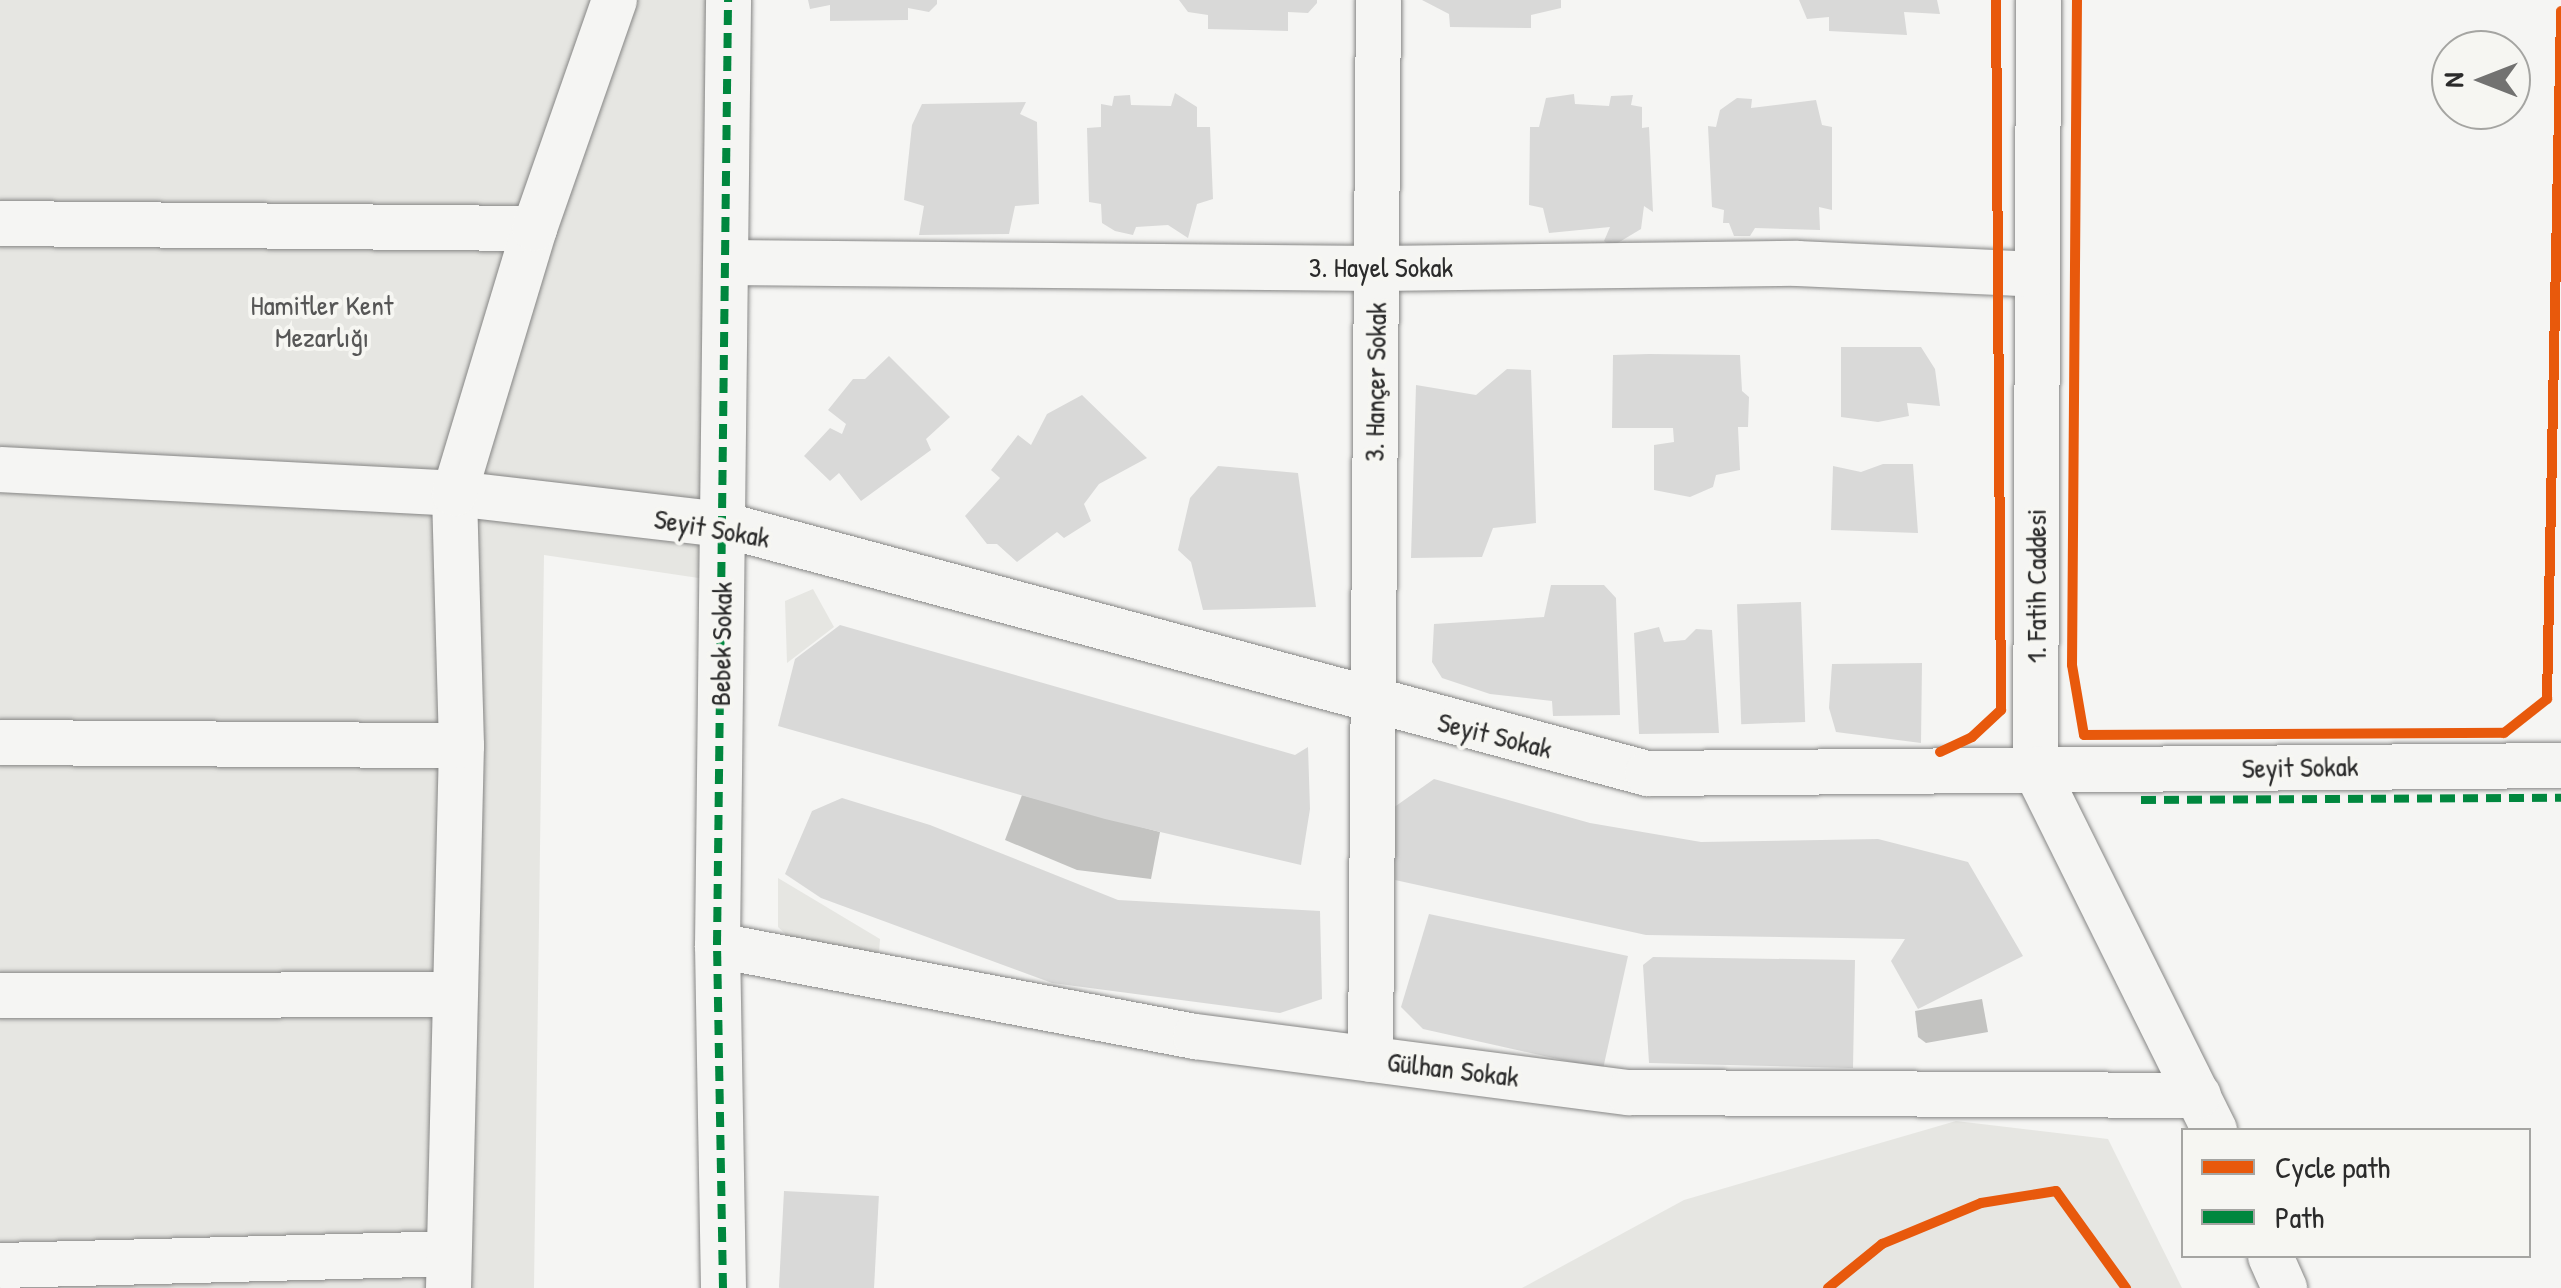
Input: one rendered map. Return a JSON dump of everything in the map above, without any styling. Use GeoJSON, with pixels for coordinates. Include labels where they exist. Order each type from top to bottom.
{"type":"FeatureCollection","features":[{"type":"Feature","properties":{"kind":"street"},"geometry":{"type":"LineString","coordinates":[[0,1266],[448,1271],[461,746],[454,493],[534,228],[614,0]]}},
{"type":"Feature","properties":{"kind":"street","name":"Bebek Sokak"},"geometry":{"type":"LineString","coordinates":[[723,1288],[717,944],[728,0]]}},
{"type":"Feature","properties":{"kind":"street","name":"3. Hançer Sokak"},"geometry":{"type":"LineString","coordinates":[[1370,1058],[1378,0]]}},
{"type":"Feature","properties":{"kind":"street","name":"1. Fatih Caddesi"},"geometry":{"type":"LineString","coordinates":[[2038,0],[2035,769],[2206,1113]]}},
{"type":"Feature","properties":{"kind":"street"},"geometry":{"type":"LineString","coordinates":[[0,222],[534,228]]}},
{"type":"Feature","properties":{"kind":"street","name":"3. Hayel Sokak"},"geometry":{"type":"LineString","coordinates":[[726,262],[1377,268],[1797,263],[2037,274]]}},
{"type":"Feature","properties":{"kind":"street","name":"Seyit Sokak"},"geometry":{"type":"LineString","coordinates":[[0,470],[454,493],[722,524],[1371,703],[1647,773],[2561,764]]}},
{"type":"Feature","properties":{"kind":"street"},"geometry":{"type":"LineString","coordinates":[[0,742],[461,746]]}},
{"type":"Feature","properties":{"kind":"street","name":"Gülhan Sokak"},"geometry":{"type":"LineString","coordinates":[[717,944],[1195,1036],[1628,1092],[2206,1113]]}},
{"type":"Feature","properties":{"kind":"street"},"geometry":{"type":"LineString","coordinates":[[0,995],[454,994]]}},
{"type":"Feature","properties":{"kind":"street"},"geometry":{"type":"LineString","coordinates":[[2271,1258],[2284,1288]]}},
{"type":"Feature","properties":{"kind":"green space","name":"Hamitler Kent Mezarlığı"},"geometry":{"type":"Polygon","coordinates":[[[0,0],[724,0],[712,580],[544,555],[534,1288],[0,1288],[0,0]]]}},
{"type":"Feature","properties":{"kind":"green space"},"geometry":{"type":"Polygon","coordinates":[[[813,589],[834,627],[787,663],[785,601],[813,589]]]}},
{"type":"Feature","properties":{"kind":"green space"},"geometry":{"type":"Polygon","coordinates":[[[778,878],[880,939],[878,966],[806,953],[778,927],[778,878]]]}},
{"type":"Feature","properties":{"kind":"green space"},"geometry":{"type":"Polygon","coordinates":[[[1956,1121],[2108,1139],[2182,1288],[1522,1288],[1684,1200],[1956,1121]]]}},
{"type":"Feature","properties":{"kind":"shaded area"},"geometry":{"type":"Polygon","coordinates":[[[1022,795],[1160,832],[1151,879],[1077,870],[1005,840],[1022,795]]]}},
{"type":"Feature","properties":{"kind":"shaded area"},"geometry":{"type":"Polygon","coordinates":[[[1982,999],[1988,1032],[1926,1043],[1918,1037],[1915,1011],[1982,999]]]}},
{"type":"Feature","properties":{"kind":"building"},"geometry":{"type":"Polygon","coordinates":[[[808,0],[937,0],[937,4],[929,12],[908,8],[908,20],[830,21],[830,5],[810,9],[808,0]]]}},
{"type":"Feature","properties":{"kind":"building"},"geometry":{"type":"Polygon","coordinates":[[[1179,0],[1317,3],[1308,13],[1288,12],[1288,31],[1208,29],[1208,15],[1188,12],[1179,0]]]}},
{"type":"Feature","properties":{"kind":"building"},"geometry":{"type":"Polygon","coordinates":[[[1422,0],[1561,0],[1561,8],[1531,15],[1531,28],[1450,27],[1449,14],[1422,0]]]}},
{"type":"Feature","properties":{"kind":"building"},"geometry":{"type":"Polygon","coordinates":[[[1799,0],[1937,0],[1940,14],[1904,12],[1907,35],[1829,31],[1829,17],[1807,19],[1799,0]]]}},
{"type":"Feature","properties":{"kind":"building"},"geometry":{"type":"Polygon","coordinates":[[[1175,93],[1197,107],[1197,127],[1210,127],[1213,199],[1197,204],[1188,238],[1168,225],[1136,227],[1133,235],[1115,231],[1102,223],[1101,204],[1089,202],[1087,128],[1101,127],[1101,104],[1112,106],[1114,96],[1130,95],[1131,105],[1171,106],[1175,93]]]}},
{"type":"Feature","properties":{"kind":"building"},"geometry":{"type":"Polygon","coordinates":[[[1574,94],[1575,104],[1609,106],[1611,96],[1633,95],[1631,105],[1642,107],[1642,128],[1649,127],[1653,212],[1644,206],[1641,229],[1611,247],[1604,241],[1610,227],[1549,233],[1543,208],[1529,205],[1530,127],[1539,127],[1546,98],[1574,94]]]}},
{"type":"Feature","properties":{"kind":"building"},"geometry":{"type":"Polygon","coordinates":[[[1737,98],[1752,99],[1751,108],[1816,100],[1822,125],[1832,127],[1832,210],[1819,207],[1820,230],[1755,228],[1750,236],[1734,236],[1729,223],[1723,223],[1724,210],[1712,207],[1708,126],[1716,127],[1720,110],[1737,98]]]}},
{"type":"Feature","properties":{"kind":"building"},"geometry":{"type":"Polygon","coordinates":[[[1026,102],[1020,114],[1037,122],[1039,204],[1015,206],[1009,234],[919,235],[924,206],[904,200],[912,125],[922,104],[1026,102]]]}},
{"type":"Feature","properties":{"kind":"building"},"geometry":{"type":"Polygon","coordinates":[[[1841,347],[1921,347],[1935,369],[1940,406],[1907,403],[1909,416],[1878,422],[1841,417],[1841,347]]]}},
{"type":"Feature","properties":{"kind":"building"},"geometry":{"type":"Polygon","coordinates":[[[1613,355],[1740,355],[1742,391],[1749,397],[1748,427],[1738,427],[1740,470],[1716,475],[1713,487],[1690,497],[1654,490],[1654,445],[1674,442],[1673,428],[1612,428],[1613,355]]]}},
{"type":"Feature","properties":{"kind":"building"},"geometry":{"type":"Polygon","coordinates":[[[889,356],[950,417],[926,439],[931,450],[861,501],[839,473],[830,481],[804,456],[830,428],[842,434],[846,424],[828,410],[853,379],[865,379],[889,356]]]}},
{"type":"Feature","properties":{"kind":"building"},"geometry":{"type":"Polygon","coordinates":[[[1507,369],[1531,370],[1536,523],[1493,528],[1482,557],[1411,558],[1416,385],[1476,395],[1507,369]]]}},
{"type":"Feature","properties":{"kind":"building"},"geometry":{"type":"Polygon","coordinates":[[[1082,395],[1147,458],[1099,484],[1084,504],[1091,521],[1064,538],[1057,532],[1017,562],[997,544],[987,544],[965,516],[1000,478],[991,470],[1018,435],[1031,445],[1047,414],[1082,395]]]}},
{"type":"Feature","properties":{"kind":"building"},"geometry":{"type":"Polygon","coordinates":[[[1883,464],[1913,464],[1918,533],[1831,530],[1833,466],[1861,472],[1883,464]]]}},
{"type":"Feature","properties":{"kind":"building"},"geometry":{"type":"Polygon","coordinates":[[[1218,466],[1298,473],[1316,607],[1203,610],[1191,562],[1178,550],[1190,498],[1218,466]]]}},
{"type":"Feature","properties":{"kind":"building"},"geometry":{"type":"Polygon","coordinates":[[[1551,585],[1604,585],[1616,598],[1620,715],[1553,716],[1552,701],[1490,694],[1442,678],[1432,662],[1434,624],[1544,617],[1551,585]]]}},
{"type":"Feature","properties":{"kind":"building"},"geometry":{"type":"Polygon","coordinates":[[[1801,602],[1805,722],[1741,724],[1737,604],[1801,602]]]}},
{"type":"Feature","properties":{"kind":"building"},"geometry":{"type":"Polygon","coordinates":[[[840,625],[1295,755],[1308,747],[1310,809],[1301,865],[1105,819],[778,726],[795,659],[840,625]]]}},
{"type":"Feature","properties":{"kind":"building"},"geometry":{"type":"Polygon","coordinates":[[[1659,627],[1664,642],[1685,640],[1696,629],[1712,630],[1719,733],[1639,734],[1634,633],[1659,627]]]}},
{"type":"Feature","properties":{"kind":"building"},"geometry":{"type":"Polygon","coordinates":[[[1922,663],[1921,743],[1836,732],[1829,708],[1832,664],[1922,663]]]}},
{"type":"Feature","properties":{"kind":"building"},"geometry":{"type":"Polygon","coordinates":[[[1434,779],[1590,823],[1701,842],[1878,839],[1968,862],[2023,956],[1918,1009],[1891,961],[1905,939],[1646,935],[1395,880],[1393,808],[1434,779]]]}},
{"type":"Feature","properties":{"kind":"building"},"geometry":{"type":"Polygon","coordinates":[[[842,798],[930,825],[1118,900],[1320,911],[1322,999],[1280,1013],[1052,983],[821,898],[785,874],[812,811],[842,798]]]}},
{"type":"Feature","properties":{"kind":"building"},"geometry":{"type":"Polygon","coordinates":[[[1429,914],[1628,956],[1603,1069],[1423,1029],[1401,1007],[1429,914]]]}},
{"type":"Feature","properties":{"kind":"building"},"geometry":{"type":"Polygon","coordinates":[[[1653,957],[1855,960],[1853,1068],[1649,1063],[1643,965],[1653,957]]]}},
{"type":"Feature","properties":{"kind":"building"},"geometry":{"type":"Polygon","coordinates":[[[784,1191],[879,1196],[874,1288],[779,1288],[784,1191]]]}},
{"type":"Feature","properties":{"kind":"marked path"},"geometry":{"type":"LineString","coordinates":[[723,1288],[717,945],[728,0]]}},
{"type":"Feature","properties":{"kind":"marked path"},"geometry":{"type":"LineString","coordinates":[[2141,800],[2561,798]]}},
{"type":"Feature","properties":{"kind":"cycle path"},"geometry":{"type":"LineString","coordinates":[[1940,752],[1972,737],[2001,710],[1996,0]]}},
{"type":"Feature","properties":{"kind":"cycle path"},"geometry":{"type":"LineString","coordinates":[[2077,0],[2072,665],[2084,735],[2504,733],[2547,699],[2561,11]]}},
{"type":"Feature","properties":{"kind":"cycle path"},"geometry":{"type":"LineString","coordinates":[[1828,1288],[1882,1244],[1981,1203],[2056,1191],[2126,1288]]}}]}
